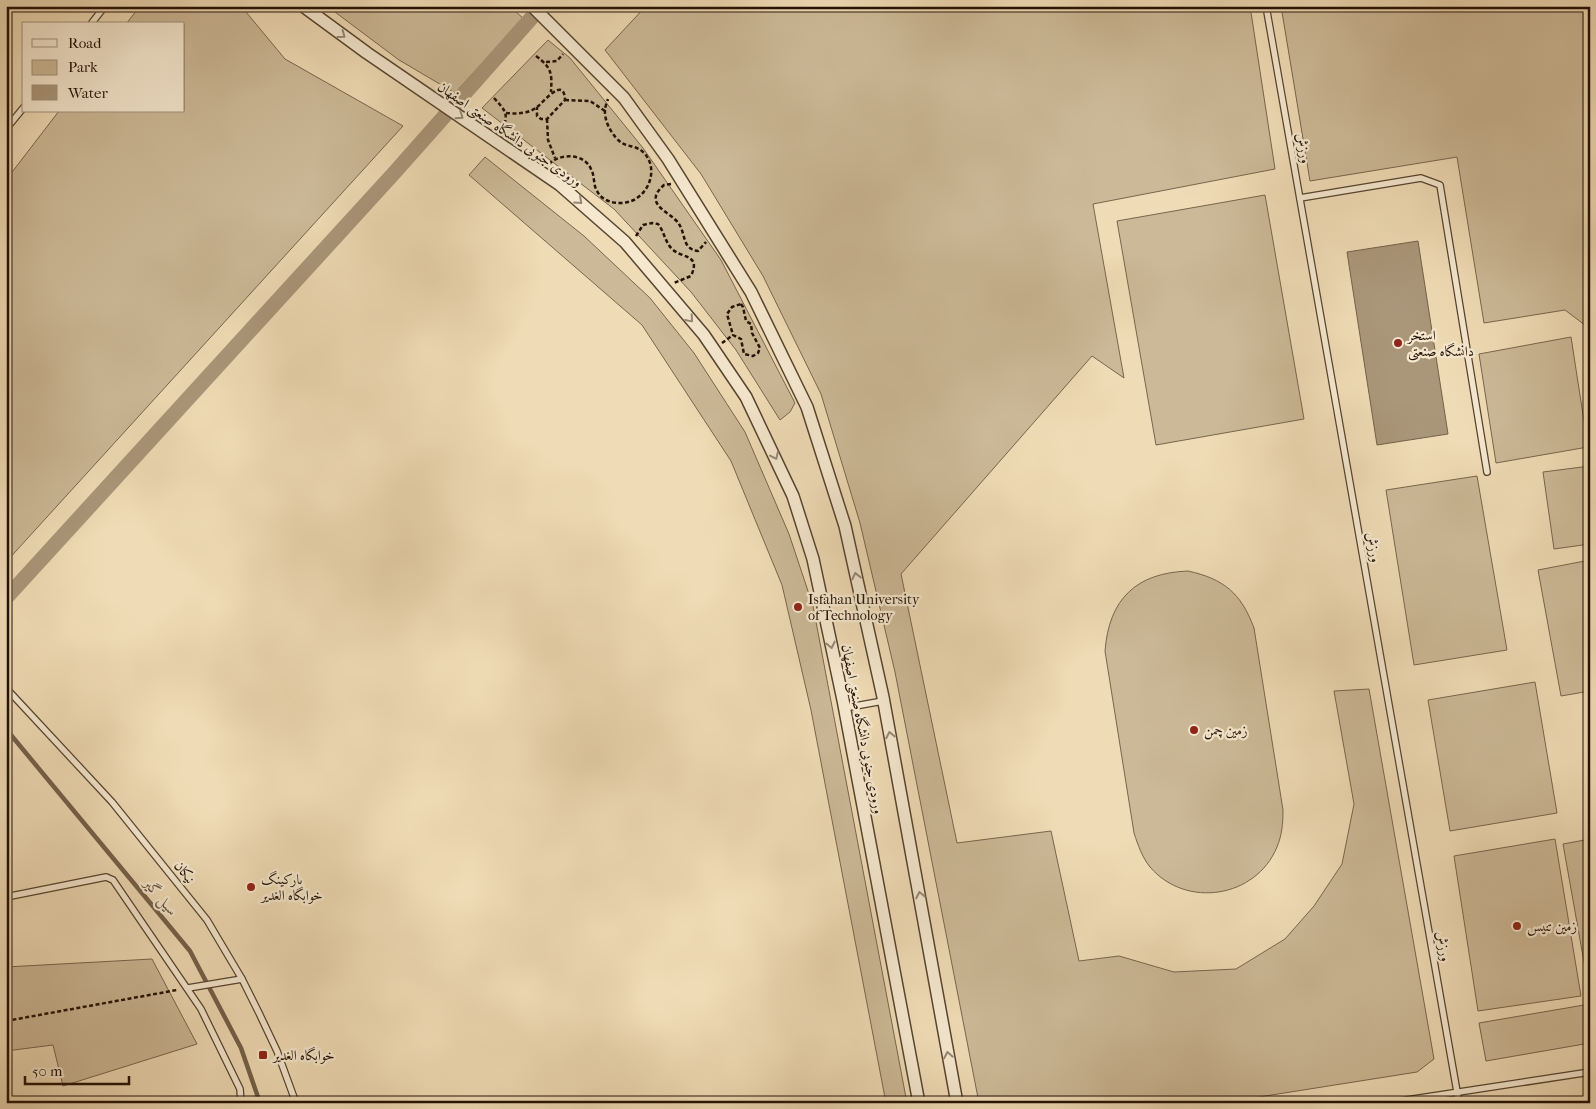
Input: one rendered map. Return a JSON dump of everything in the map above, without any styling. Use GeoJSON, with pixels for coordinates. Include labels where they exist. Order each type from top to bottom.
{"type":"FeatureCollection","features":[{"type":"Feature","properties":{"kind":"street","name":"ورودی جنوبی دانشگاه صنعتی اصفهان"},"geometry":{"type":"LineString","coordinates":[[303,6],[560,185],[631,250],[704,335],[746,397],[793,496],[813,559],[844,708],[919,1103]]}},
{"type":"Feature","properties":{"kind":"street","name":"ورودی جنوبی دانشگاه صنعتی اصفهان"},"geometry":{"type":"LineString","coordinates":[[532,6],[624,98],[668,159],[751,292],[807,407],[844,526],[883,701],[957,1103]]}},
{"type":"Feature","properties":{"kind":"lane"},"geometry":{"type":"LineString","coordinates":[[93,22],[105,6]]}},
{"type":"Feature","properties":{"kind":"lane","name":"ورزش"},"geometry":{"type":"LineString","coordinates":[[1266,6],[1460,1103]]}},
{"type":"Feature","properties":{"kind":"lane"},"geometry":{"type":"LineString","coordinates":[[6,128],[22,109]]}},
{"type":"Feature","properties":{"kind":"lane"},"geometry":{"type":"LineString","coordinates":[[1300,198],[1421,178],[1440,185],[1486,472]]}},
{"type":"Feature","properties":{"kind":"lane","name":"نیکان"},"geometry":{"type":"LineString","coordinates":[[6,688],[112,802],[207,920],[242,979],[276,1051],[296,1103]]}},
{"type":"Feature","properties":{"kind":"lane"},"geometry":{"type":"LineString","coordinates":[[844,708],[883,701]]}},
{"type":"Feature","properties":{"kind":"lane"},"geometry":{"type":"LineString","coordinates":[[6,897],[106,877],[113,880],[201,1008],[240,1089],[241,1103]]}},
{"type":"Feature","properties":{"kind":"lane"},"geometry":{"type":"LineString","coordinates":[[188,988],[242,979]]}},
{"type":"Feature","properties":{"kind":"lane"},"geometry":{"type":"LineString","coordinates":[[1387,1103],[1590,1072]]}},
{"type":"Feature","properties":{"kind":"path"},"geometry":{"type":"LineString","coordinates":[[546,62],[557,60],[570,44]]}},
{"type":"Feature","properties":{"kind":"path"},"geometry":{"type":"LineString","coordinates":[[536,56],[546,62],[548,66],[552,81],[551,92]]}},
{"type":"Feature","properties":{"kind":"path"},"geometry":{"type":"LineString","coordinates":[[604,111],[614,88]]}},
{"type":"Feature","properties":{"kind":"path"},"geometry":{"type":"LineString","coordinates":[[506,113],[524,113],[537,107],[551,92],[556,90],[564,95],[565,100]]}},
{"type":"Feature","properties":{"kind":"path"},"geometry":{"type":"LineString","coordinates":[[494,98],[506,113],[506,121],[497,141]]}},
{"type":"Feature","properties":{"kind":"path"},"geometry":{"type":"LineString","coordinates":[[540,171],[556,158],[571,156],[589,165],[593,171],[596,191],[604,198],[626,203],[644,194],[651,177],[649,160],[644,153],[638,148],[624,144],[616,139],[604,111],[590,102],[565,100],[546,119]]}},
{"type":"Feature","properties":{"kind":"path"},"geometry":{"type":"LineString","coordinates":[[537,107],[537,116],[541,119],[546,119]]}},
{"type":"Feature","properties":{"kind":"path"},"geometry":{"type":"LineString","coordinates":[[546,119],[548,140],[556,158]]}},
{"type":"Feature","properties":{"kind":"path"},"geometry":{"type":"LineString","coordinates":[[682,182],[664,185],[659,189],[657,202],[660,209],[679,222],[686,246],[692,250],[698,251],[712,230]]}},
{"type":"Feature","properties":{"kind":"path"},"geometry":{"type":"LineString","coordinates":[[631,250],[639,231],[644,225],[652,223],[658,224],[662,229],[672,249],[689,256],[694,263],[691,276],[663,287]]}},
{"type":"Feature","properties":{"kind":"path"},"geometry":{"type":"LineString","coordinates":[[741,304],[746,321],[753,328],[752,333],[760,348],[758,353],[753,356],[744,354],[741,339],[733,335],[731,331],[732,327],[727,314],[732,307],[741,304]]}},
{"type":"Feature","properties":{"kind":"path"},"geometry":{"type":"LineString","coordinates":[[6,1021],[188,988]]}},
{"type":"Feature","properties":{"kind":"green space"},"geometry":{"type":"Polygon","coordinates":[[[140,6],[241,6],[285,59],[403,126],[6,562],[6,180],[58,112],[185,112],[185,22],[128,22],[140,6]]]}},
{"type":"Feature","properties":{"kind":"green space"},"geometry":{"type":"Polygon","coordinates":[[[327,6],[509,6],[523,18],[455,93],[399,60],[327,6]]]}},
{"type":"Feature","properties":{"kind":"green space"},"geometry":{"type":"Polygon","coordinates":[[[646,6],[1250,6],[1275,169],[1093,204],[1124,378],[1092,356],[901,574],[957,843],[1051,831],[1079,961],[1119,956],[1174,972],[1236,969],[1285,939],[1314,906],[1342,864],[1354,804],[1334,691],[1369,689],[1434,1059],[1417,1072],[1221,1103],[979,1103],[895,672],[860,523],[821,394],[763,276],[701,174],[605,50],[646,6]]]}},
{"type":"Feature","properties":{"kind":"green space"},"geometry":{"type":"Polygon","coordinates":[[[1281,6],[1590,6],[1590,329],[1565,310],[1484,323],[1457,157],[1310,181],[1281,6]]]}},
{"type":"Feature","properties":{"kind":"green space"},"geometry":{"type":"Polygon","coordinates":[[[548,40],[570,58],[643,148],[721,260],[795,403],[790,412],[780,420],[736,350],[691,292],[614,209],[482,108],[548,40]]]}},
{"type":"Feature","properties":{"kind":"green space"},"geometry":{"type":"Polygon","coordinates":[[[485,157],[584,236],[650,298],[694,353],[745,432],[789,534],[813,606],[907,1103],[886,1103],[811,710],[782,585],[731,461],[642,325],[469,175],[485,157]]]}},
{"type":"Feature","properties":{"kind":"green space"},"geometry":{"type":"Polygon","coordinates":[[[1265,195],[1304,419],[1156,445],[1117,221],[1265,195]]]}},
{"type":"Feature","properties":{"kind":"green space"},"geometry":{"type":"Polygon","coordinates":[[[1571,337],[1588,447],[1496,463],[1479,354],[1571,337]]]}},
{"type":"Feature","properties":{"kind":"green space"},"geometry":{"type":"Polygon","coordinates":[[[1590,466],[1590,544],[1554,549],[1543,472],[1590,466]]]}},
{"type":"Feature","properties":{"kind":"green space"},"geometry":{"type":"Polygon","coordinates":[[[1477,476],[1507,650],[1414,665],[1386,490],[1477,476]]]}},
{"type":"Feature","properties":{"kind":"green space"},"geometry":{"type":"Polygon","coordinates":[[[1590,560],[1590,691],[1561,696],[1538,570],[1590,560]]]}},
{"type":"Feature","properties":{"kind":"green space","name":"زمین چمن"},"geometry":{"type":"Polygon","coordinates":[[[1188,571],[1212,578],[1230,589],[1243,605],[1254,628],[1283,810],[1280,838],[1267,864],[1253,878],[1237,887],[1219,892],[1200,893],[1182,889],[1165,880],[1150,867],[1142,855],[1134,833],[1105,651],[1112,617],[1119,603],[1128,592],[1140,583],[1154,577],[1188,571]]]}},
{"type":"Feature","properties":{"kind":"green space"},"geometry":{"type":"Polygon","coordinates":[[[1535,682],[1557,813],[1450,831],[1428,700],[1535,682]]]}},
{"type":"Feature","properties":{"kind":"green space","name":"زمین تنیس"},"geometry":{"type":"Polygon","coordinates":[[[1555,839],[1581,996],[1478,1011],[1454,856],[1555,839]]]}},
{"type":"Feature","properties":{"kind":"green space"},"geometry":{"type":"Polygon","coordinates":[[[1590,839],[1590,996],[1563,844],[1590,839]]]}},
{"type":"Feature","properties":{"kind":"green space"},"geometry":{"type":"Polygon","coordinates":[[[152,959],[197,1044],[63,1086],[53,1045],[6,1051],[6,967],[152,959]]]}},
{"type":"Feature","properties":{"kind":"green space"},"geometry":{"type":"Polygon","coordinates":[[[1590,1004],[1590,1043],[1486,1061],[1479,1023],[1590,1004]]]}},
{"type":"Feature","properties":{"kind":"water","name":"استخر دانشگاه صنعتی"},"geometry":{"type":"Polygon","coordinates":[[[1418,241],[1448,434],[1377,445],[1347,252],[1418,241]]]}},
{"type":"Feature","properties":{"kind":"waterway"},"geometry":{"type":"LineString","coordinates":[[6,598],[395,172],[542,6]]}},
{"type":"Feature","properties":{"kind":"waterway","name":"سیل گیر"},"geometry":{"type":"LineString","coordinates":[[6,729],[190,951],[241,1048],[260,1103]]}},
{"type":"Feature","properties":{"kind":"place","name":"استخر دانشگاه صنعتی"},"geometry":{"type":"Point","coordinates":[1398,343]}},
{"type":"Feature","properties":{"kind":"place","name":"Isfahan University of Technology"},"geometry":{"type":"Point","coordinates":[798,607]}},
{"type":"Feature","properties":{"kind":"place","name":"زمین چمن"},"geometry":{"type":"Point","coordinates":[1194,730]}},
{"type":"Feature","properties":{"kind":"place","name":"پارکینگ خوابگاه الغدیر"},"geometry":{"type":"Point","coordinates":[251,887]}},
{"type":"Feature","properties":{"kind":"place","name":"زمین تنیس"},"geometry":{"type":"Point","coordinates":[1517,926]}},
{"type":"Feature","properties":{"kind":"place","name":"خوابگاه الغدیر"},"geometry":{"type":"Point","coordinates":[263,1055]}}]}
